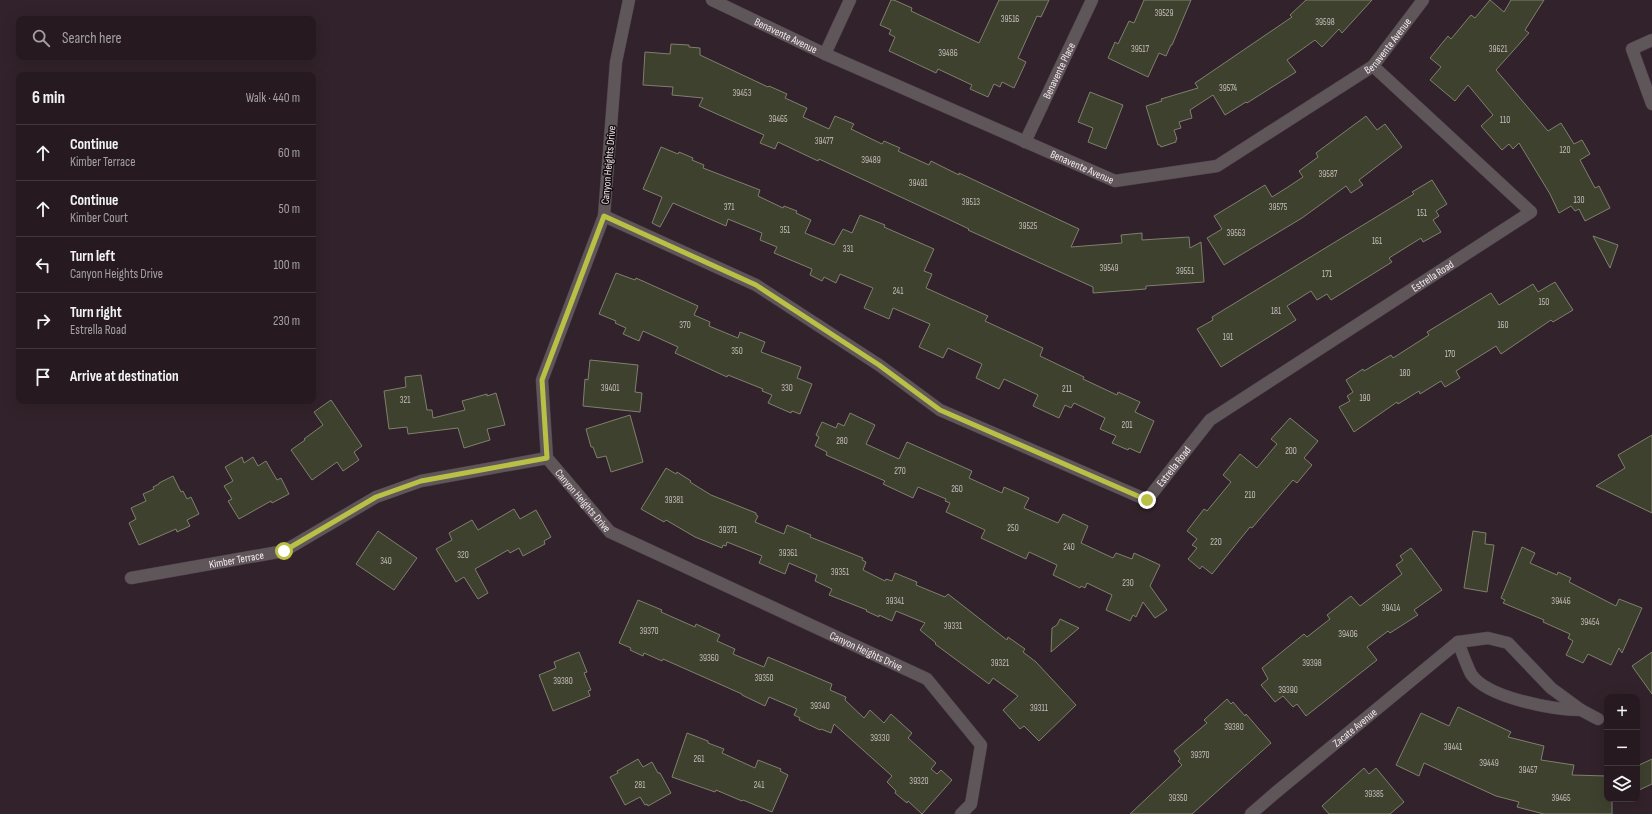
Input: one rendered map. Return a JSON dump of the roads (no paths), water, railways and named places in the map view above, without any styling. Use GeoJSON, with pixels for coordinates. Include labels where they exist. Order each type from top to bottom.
{"type":"FeatureCollection","features":[{"type":"Feature","properties":{"kind":"street","name":"Canyon Heights Drive"},"geometry":{"type":"LineString","coordinates":[[629,0],[616,62],[604,216],[542,380],[547,458],[610,532],[927,679],[981,745],[970,804],[961,814]]}},
{"type":"Feature","properties":{"kind":"street","name":"Benavente Avenue"},"geometry":{"type":"LineString","coordinates":[[712,0],[825,54],[1115,181],[1216,166],[1373,66],[1423,0]]}},
{"type":"Feature","properties":{"kind":"street"},"geometry":{"type":"LineString","coordinates":[[825,54],[850,0]]}},
{"type":"Feature","properties":{"kind":"street","name":"Benavente Place"},"geometry":{"type":"LineString","coordinates":[[1025,142],[1092,0]]}},
{"type":"Feature","properties":{"kind":"street"},"geometry":{"type":"LineString","coordinates":[[1652,40],[1632,49],[1652,104]]}},
{"type":"Feature","properties":{"kind":"street","name":"Estrella Road"},"geometry":{"type":"LineString","coordinates":[[604,216],[756,285],[879,365],[940,410],[1147,500],[1210,420],[1531,212],[1373,66]]}},
{"type":"Feature","properties":{"kind":"street","name":"Kimber Terrace"},"geometry":{"type":"LineString","coordinates":[[131,578],[284,551],[376,497],[421,481],[547,458]]}},
{"type":"Feature","properties":{"kind":"street"},"geometry":{"type":"LineString","coordinates":[[1581,710],[1566,710],[1534,704],[1509,697],[1487,687],[1472,674],[1458,642],[1488,638],[1508,643],[1551,688],[1581,710],[1598,719]]}},
{"type":"Feature","properties":{"kind":"street","name":"Zacate Avenue"},"geometry":{"type":"LineString","coordinates":[[1252,814],[1274,794],[1458,642]]}}]}
